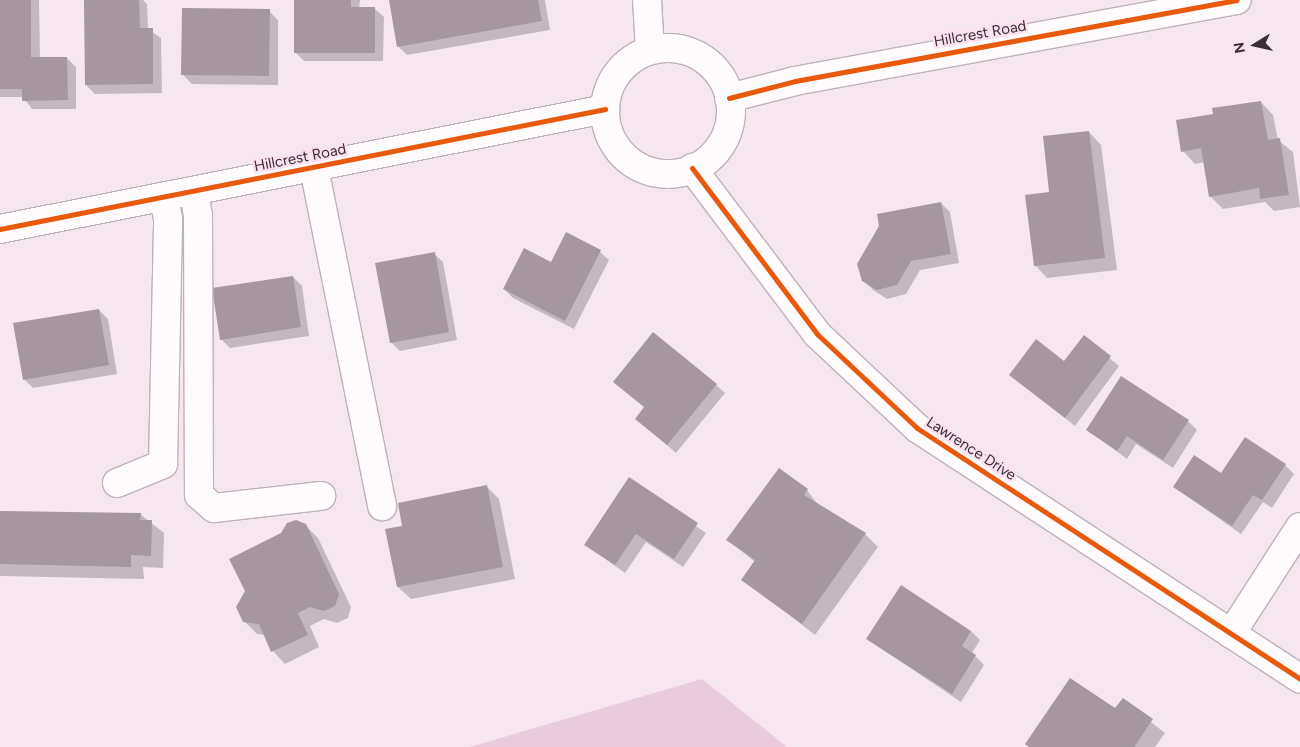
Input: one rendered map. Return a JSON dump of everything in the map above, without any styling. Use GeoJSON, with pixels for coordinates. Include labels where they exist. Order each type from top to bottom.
{"type":"FeatureCollection","features":[{"type":"Feature","properties":{"kind":"street"},"geometry":{"type":"LineString","coordinates":[[647,0],[650,50]]}},
{"type":"Feature","properties":{"kind":"street","name":"Hillcrest Road"},"geometry":{"type":"LineString","coordinates":[[729,98],[795,81],[1237,0]]}},
{"type":"Feature","properties":{"kind":"street"},"geometry":{"type":"LineString","coordinates":[[672,48],[693,53],[712,65],[725,83],[729,98],[729,130],[718,150],[692,168],[670,175],[649,171],[629,161],[614,144],[608,131],[605,109],[610,88],[621,69],[650,50],[672,48]]}},
{"type":"Feature","properties":{"kind":"street","name":"Hillcrest Road"},"geometry":{"type":"LineString","coordinates":[[0,229],[605,109]]}},
{"type":"Feature","properties":{"kind":"street"},"geometry":{"type":"LineString","coordinates":[[314,168],[382,506]]}},
{"type":"Feature","properties":{"kind":"street","name":"Lawrence Drive"},"geometry":{"type":"LineString","coordinates":[[692,168],[817,334],[917,428],[1300,679]]}},
{"type":"Feature","properties":{"kind":"street"},"geometry":{"type":"LineString","coordinates":[[194,191],[198,215],[199,495],[214,508],[321,496]]}},
{"type":"Feature","properties":{"kind":"street"},"geometry":{"type":"LineString","coordinates":[[117,483],[163,464],[168,219],[164,197]]}},
{"type":"Feature","properties":{"kind":"street"},"geometry":{"type":"LineString","coordinates":[[1230,634],[1300,527]]}},
{"type":"Feature","properties":{"kind":"shaded area"},"geometry":{"type":"Polygon","coordinates":[[[702,679],[787,747],[470,747],[702,679]]]}},
{"type":"Feature","properties":{"kind":"building"},"geometry":{"type":"Polygon","coordinates":[[[0,0],[31,0],[31,57],[67,57],[68,100],[22,101],[22,89],[0,89],[0,0]]]}},
{"type":"Feature","properties":{"kind":"building"},"geometry":{"type":"Polygon","coordinates":[[[84,0],[139,0],[140,28],[153,28],[153,84],[85,85],[84,0]]]}},
{"type":"Feature","properties":{"kind":"building"},"geometry":{"type":"Polygon","coordinates":[[[294,0],[351,0],[351,7],[375,7],[375,53],[294,53],[294,0]]]}},
{"type":"Feature","properties":{"kind":"building"},"geometry":{"type":"Polygon","coordinates":[[[389,0],[538,0],[542,21],[397,47],[389,0]]]}},
{"type":"Feature","properties":{"kind":"building"},"geometry":{"type":"Polygon","coordinates":[[[182,8],[270,9],[269,76],[181,75],[182,8]]]}},
{"type":"Feature","properties":{"kind":"building"},"geometry":{"type":"Polygon","coordinates":[[[1261,101],[1268,140],[1280,138],[1289,195],[1260,199],[1259,188],[1209,197],[1201,148],[1181,152],[1176,120],[1213,114],[1212,108],[1261,101]]]}},
{"type":"Feature","properties":{"kind":"building"},"geometry":{"type":"Polygon","coordinates":[[[1089,131],[1105,258],[1034,266],[1025,195],[1049,192],[1043,136],[1089,131]]]}},
{"type":"Feature","properties":{"kind":"building"},"geometry":{"type":"Polygon","coordinates":[[[941,202],[951,254],[911,261],[897,285],[877,290],[862,281],[857,264],[879,226],[877,214],[941,202]]]}},
{"type":"Feature","properties":{"kind":"building"},"geometry":{"type":"Polygon","coordinates":[[[566,232],[601,250],[565,321],[503,289],[524,248],[551,262],[566,232]]]}},
{"type":"Feature","properties":{"kind":"building"},"geometry":{"type":"Polygon","coordinates":[[[435,252],[449,332],[390,343],[375,263],[435,252]]]}},
{"type":"Feature","properties":{"kind":"building"},"geometry":{"type":"Polygon","coordinates":[[[293,276],[301,327],[220,340],[212,288],[293,276]]]}},
{"type":"Feature","properties":{"kind":"building"},"geometry":{"type":"Polygon","coordinates":[[[99,309],[109,365],[23,380],[13,323],[99,309]]]}},
{"type":"Feature","properties":{"kind":"building"},"geometry":{"type":"Polygon","coordinates":[[[653,332],[717,384],[667,445],[635,419],[644,407],[613,382],[653,332]]]}},
{"type":"Feature","properties":{"kind":"building"},"geometry":{"type":"Polygon","coordinates":[[[1084,335],[1111,356],[1065,418],[1009,375],[1036,339],[1064,361],[1084,335]]]}},
{"type":"Feature","properties":{"kind":"building"},"geometry":{"type":"Polygon","coordinates":[[[1121,376],[1189,420],[1163,460],[1127,436],[1117,451],[1086,430],[1121,376]]]}},
{"type":"Feature","properties":{"kind":"building"},"geometry":{"type":"Polygon","coordinates":[[[1245,437],[1286,464],[1262,500],[1253,495],[1232,526],[1173,487],[1194,455],[1221,473],[1245,437]]]}},
{"type":"Feature","properties":{"kind":"building"},"geometry":{"type":"Polygon","coordinates":[[[779,468],[808,489],[804,495],[866,533],[802,624],[741,580],[755,560],[726,540],[779,468]]]}},
{"type":"Feature","properties":{"kind":"building"},"geometry":{"type":"Polygon","coordinates":[[[629,477],[698,523],[674,559],[636,534],[615,565],[584,545],[629,477]]]}},
{"type":"Feature","properties":{"kind":"building"},"geometry":{"type":"Polygon","coordinates":[[[487,485],[503,567],[397,587],[385,529],[402,526],[398,503],[487,485]]]}},
{"type":"Feature","properties":{"kind":"building"},"geometry":{"type":"Polygon","coordinates":[[[0,511],[141,513],[140,520],[152,520],[151,556],[131,555],[131,567],[0,564],[0,511]]]}},
{"type":"Feature","properties":{"kind":"building"},"geometry":{"type":"Polygon","coordinates":[[[296,520],[306,524],[339,594],[335,606],[324,611],[310,607],[298,613],[308,635],[271,652],[259,624],[243,622],[236,607],[245,591],[229,559],[281,533],[287,523],[296,520]]]}},
{"type":"Feature","properties":{"kind":"building"},"geometry":{"type":"Polygon","coordinates":[[[901,585],[971,631],[962,646],[976,655],[952,694],[866,639],[901,585]]]}},
{"type":"Feature","properties":{"kind":"building"},"geometry":{"type":"Polygon","coordinates":[[[1070,678],[1115,708],[1123,698],[1153,719],[1134,747],[1029,747],[1025,744],[1070,678]]]}},
{"type":"Feature","properties":{"kind":"cycle path"},"geometry":{"type":"LineString","coordinates":[[729,98],[795,81],[1237,0]]}},
{"type":"Feature","properties":{"kind":"cycle path"},"geometry":{"type":"LineString","coordinates":[[0,229],[605,109]]}},
{"type":"Feature","properties":{"kind":"cycle path"},"geometry":{"type":"LineString","coordinates":[[692,168],[817,334],[917,428],[1300,679]]}}]}
